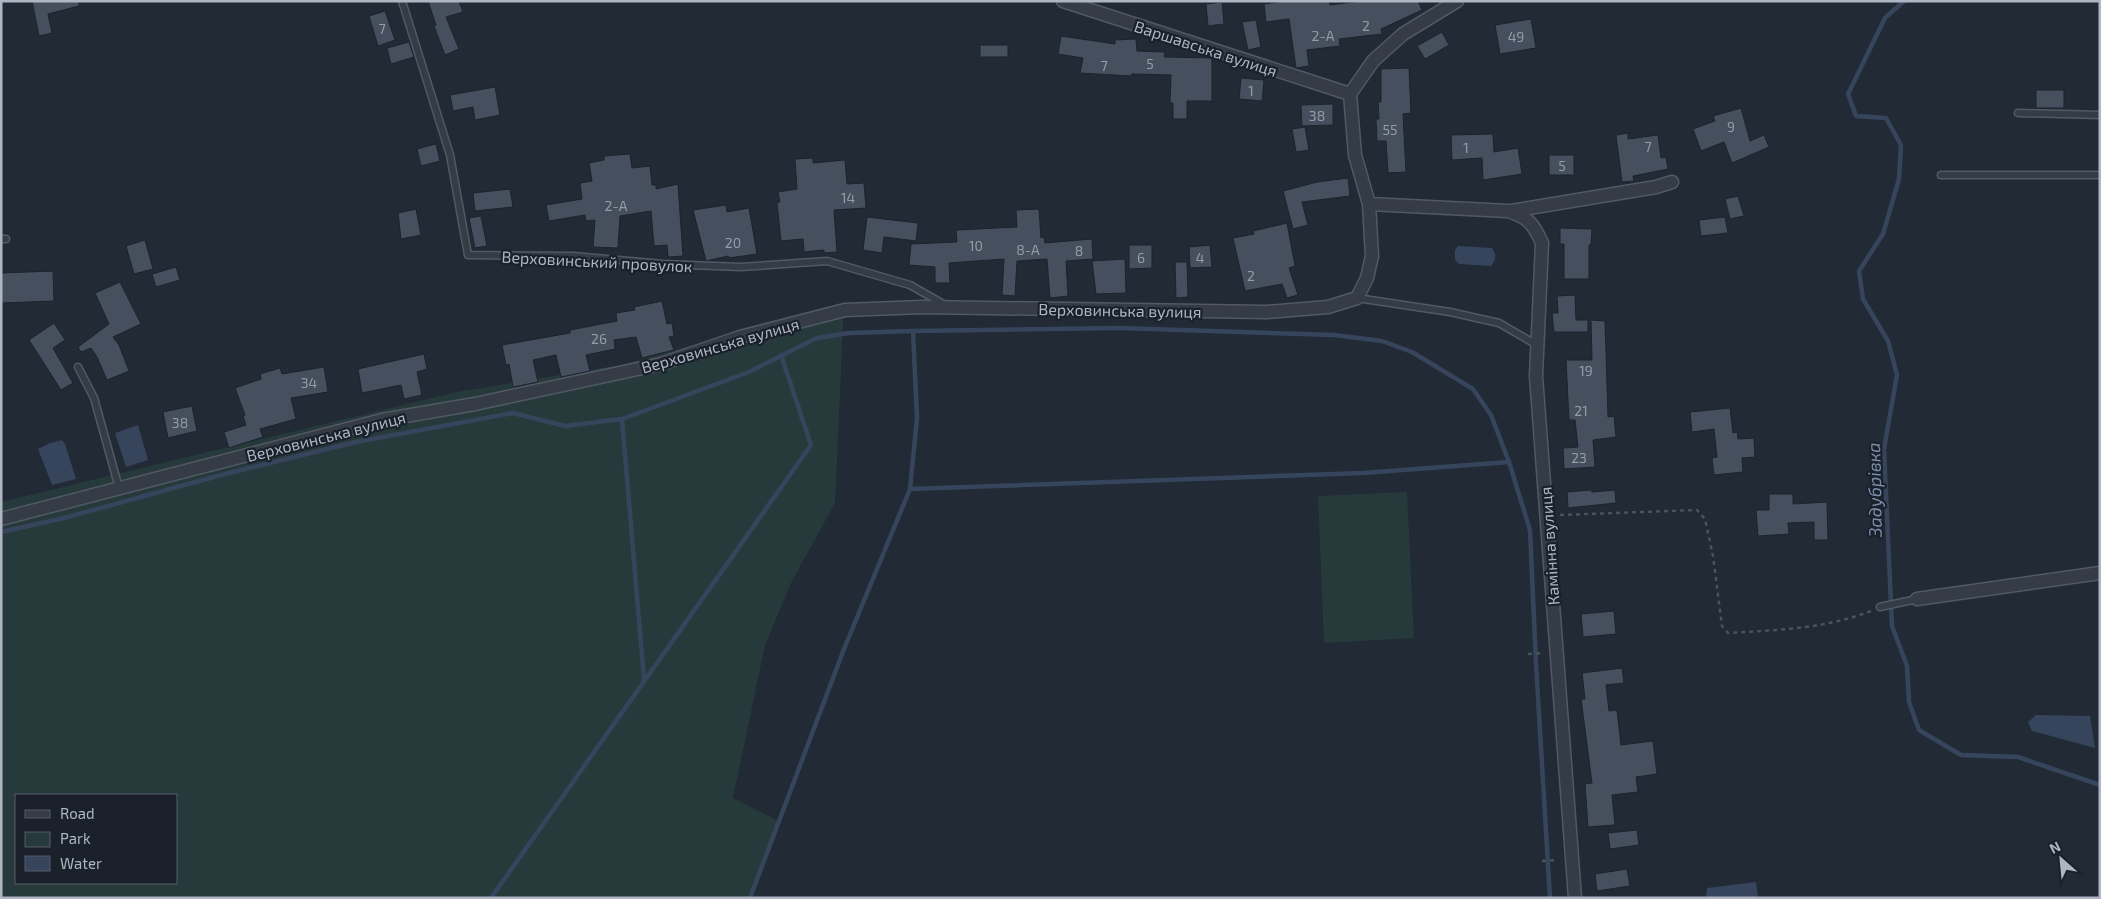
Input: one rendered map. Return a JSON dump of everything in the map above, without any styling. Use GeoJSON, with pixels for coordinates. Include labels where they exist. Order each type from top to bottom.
{"type":"FeatureCollection","features":[{"type":"Feature","properties":{"kind":"street","name":"Варшавська вулиця"},"geometry":{"type":"LineString","coordinates":[[1063,1],[1350,94]]}},
{"type":"Feature","properties":{"kind":"street"},"geometry":{"type":"LineString","coordinates":[[1357,298],[1367,278],[1372,256],[1368,204],[1354,155],[1350,94],[1373,61],[1403,34],[1457,1]]}},
{"type":"Feature","properties":{"kind":"street","name":"Камінна вулиця"},"geometry":{"type":"LineString","coordinates":[[1368,204],[1508,211],[1656,187],[1672,182]]}},
{"type":"Feature","properties":{"kind":"street","name":"Камінна вулиця"},"geometry":{"type":"LineString","coordinates":[[1508,211],[1524,217],[1534,225],[1542,243],[1536,376],[1575,898]]}},
{"type":"Feature","properties":{"kind":"street","name":"Верховинська вулиця"},"geometry":{"type":"LineString","coordinates":[[1,519],[382,420],[512,396],[662,364],[740,337],[845,310],[950,308],[1267,312],[1328,307],[1357,298]]}},
{"type":"Feature","properties":{"kind":"street"},"geometry":{"type":"LineString","coordinates":[[1917,599],[2100,573]]}},
{"type":"Feature","properties":{"kind":"lane","name":"Верховинський провулок"},"geometry":{"type":"LineString","coordinates":[[402,1],[450,154],[468,255],[573,256],[662,264],[741,267],[827,261],[910,285],[950,308]]}},
{"type":"Feature","properties":{"kind":"lane"},"geometry":{"type":"LineString","coordinates":[[2018,113],[2100,114]]}},
{"type":"Feature","properties":{"kind":"lane"},"geometry":{"type":"LineString","coordinates":[[1941,175],[2100,174]]}},
{"type":"Feature","properties":{"kind":"lane"},"geometry":{"type":"LineString","coordinates":[[1357,298],[1450,312],[1500,324],[1537,345]]}},
{"type":"Feature","properties":{"kind":"lane"},"geometry":{"type":"LineString","coordinates":[[78,367],[94,398],[120,488]]}},
{"type":"Feature","properties":{"kind":"lane"},"geometry":{"type":"LineString","coordinates":[[1880,607],[1917,599]]}},
{"type":"Feature","properties":{"kind":"path"},"geometry":{"type":"LineString","coordinates":[[1546,515],[1599,515],[1697,510],[1705,519],[1713,556],[1722,626],[1728,633],[1798,630],[1846,620],[1880,607]]}},
{"type":"Feature","properties":{"kind":"path"},"geometry":{"type":"LineString","coordinates":[[1542,861],[1556,860]]}},
{"type":"Feature","properties":{"kind":"green space"},"geometry":{"type":"Polygon","coordinates":[[[844,302],[835,503],[791,583],[765,645],[733,798],[780,822],[752,898],[1,898],[1,502],[457,392],[626,364],[844,302]]]}},
{"type":"Feature","properties":{"kind":"green space"},"geometry":{"type":"Polygon","coordinates":[[[1407,492],[1414,638],[1324,643],[1318,496],[1407,492]]]}},
{"type":"Feature","properties":{"kind":"water"},"geometry":{"type":"Polygon","coordinates":[[[1458,246],[1492,248],[1495,253],[1495,260],[1491,266],[1459,264],[1455,260],[1455,250],[1458,246]]]}},
{"type":"Feature","properties":{"kind":"water"},"geometry":{"type":"Polygon","coordinates":[[[138,425],[148,460],[126,467],[115,433],[138,425]]]}},
{"type":"Feature","properties":{"kind":"water"},"geometry":{"type":"Polygon","coordinates":[[[62,440],[76,479],[52,485],[38,449],[62,440]]]}},
{"type":"Feature","properties":{"kind":"water"},"geometry":{"type":"Polygon","coordinates":[[[2036,715],[2090,716],[2095,748],[2032,731],[2028,722],[2036,715]]]}},
{"type":"Feature","properties":{"kind":"water"},"geometry":{"type":"Polygon","coordinates":[[[1756,882],[1758,898],[1706,898],[1707,888],[1756,882]]]}},
{"type":"Feature","properties":{"kind":"building"},"geometry":{"type":"Polygon","coordinates":[[[32,1],[79,1],[79,6],[48,14],[52,33],[39,36],[32,1]]]}},
{"type":"Feature","properties":{"kind":"building"},"geometry":{"type":"Polygon","coordinates":[[[428,1],[459,1],[463,12],[446,17],[459,49],[445,55],[434,26],[436,25],[428,1]]]}},
{"type":"Feature","properties":{"kind":"building"},"geometry":{"type":"Polygon","coordinates":[[[1284,1],[1329,1],[1330,5],[1361,1],[1418,1],[1422,10],[1381,29],[1382,34],[1339,39],[1340,46],[1307,50],[1309,66],[1296,68],[1289,19],[1266,22],[1264,4],[1284,1]]]}},
{"type":"Feature","properties":{"kind":"building"},"geometry":{"type":"Polygon","coordinates":[[[1222,2],[1224,24],[1208,26],[1206,4],[1222,2]]]}},
{"type":"Feature","properties":{"kind":"building"},"geometry":{"type":"Polygon","coordinates":[[[385,11],[395,40],[378,46],[369,16],[385,11]]]}},
{"type":"Feature","properties":{"kind":"building"},"geometry":{"type":"Polygon","coordinates":[[[1531,19],[1536,48],[1500,54],[1495,25],[1531,19]]]}},
{"type":"Feature","properties":{"kind":"building"},"geometry":{"type":"Polygon","coordinates":[[[1256,20],[1261,47],[1248,50],[1242,22],[1256,20]]]}},
{"type":"Feature","properties":{"kind":"building"},"geometry":{"type":"Polygon","coordinates":[[[1442,32],[1449,45],[1425,59],[1417,46],[1442,32]]]}},
{"type":"Feature","properties":{"kind":"building"},"geometry":{"type":"Polygon","coordinates":[[[1061,36],[1115,44],[1115,40],[1136,39],[1137,51],[1165,52],[1164,57],[1212,58],[1212,101],[1187,101],[1187,119],[1173,119],[1173,103],[1170,103],[1171,75],[1132,74],[1131,76],[1080,73],[1083,58],[1058,54],[1061,36]]]}},
{"type":"Feature","properties":{"kind":"building"},"geometry":{"type":"Polygon","coordinates":[[[409,42],[414,57],[391,64],[387,48],[409,42]]]}},
{"type":"Feature","properties":{"kind":"building"},"geometry":{"type":"Polygon","coordinates":[[[980,45],[1008,45],[1008,57],[980,57],[980,45]]]}},
{"type":"Feature","properties":{"kind":"building"},"geometry":{"type":"Polygon","coordinates":[[[1409,68],[1411,113],[1403,114],[1406,172],[1388,173],[1386,141],[1377,141],[1376,119],[1379,119],[1378,102],[1381,102],[1381,69],[1409,68]]]}},
{"type":"Feature","properties":{"kind":"building"},"geometry":{"type":"Polygon","coordinates":[[[1241,78],[1264,80],[1262,101],[1239,99],[1241,78]]]}},
{"type":"Feature","properties":{"kind":"building"},"geometry":{"type":"Polygon","coordinates":[[[495,87],[500,115],[475,120],[473,107],[453,111],[450,95],[495,87]]]}},
{"type":"Feature","properties":{"kind":"building"},"geometry":{"type":"Polygon","coordinates":[[[2036,90],[2064,90],[2064,108],[2036,108],[2036,90]]]}},
{"type":"Feature","properties":{"kind":"building"},"geometry":{"type":"Polygon","coordinates":[[[1333,104],[1333,125],[1302,126],[1301,105],[1333,104]]]}},
{"type":"Feature","properties":{"kind":"building"},"geometry":{"type":"Polygon","coordinates":[[[1741,108],[1750,141],[1764,135],[1769,147],[1732,163],[1724,142],[1701,151],[1693,129],[1715,121],[1713,116],[1741,108]]]}},
{"type":"Feature","properties":{"kind":"building"},"geometry":{"type":"Polygon","coordinates":[[[1305,127],[1309,150],[1296,152],[1292,129],[1305,127]]]}},
{"type":"Feature","properties":{"kind":"building"},"geometry":{"type":"Polygon","coordinates":[[[1628,133],[1628,139],[1658,135],[1661,158],[1666,157],[1668,169],[1633,176],[1634,181],[1622,182],[1616,135],[1628,133]]]}},
{"type":"Feature","properties":{"kind":"building"},"geometry":{"type":"Polygon","coordinates":[[[1493,134],[1494,152],[1518,148],[1522,174],[1483,180],[1482,158],[1452,160],[1451,135],[1493,134]]]}},
{"type":"Feature","properties":{"kind":"building"},"geometry":{"type":"Polygon","coordinates":[[[436,144],[440,161],[421,166],[417,149],[436,144]]]}},
{"type":"Feature","properties":{"kind":"building"},"geometry":{"type":"Polygon","coordinates":[[[630,154],[632,168],[650,166],[652,185],[656,185],[656,189],[678,184],[683,256],[668,257],[667,245],[654,246],[651,211],[620,216],[618,248],[593,247],[595,220],[586,221],[585,215],[549,221],[546,205],[582,199],[580,183],[592,181],[589,163],[604,160],[604,156],[630,154]]]}},
{"type":"Feature","properties":{"kind":"building"},"geometry":{"type":"Polygon","coordinates":[[[1549,155],[1574,155],[1574,175],[1549,175],[1549,155]]]}},
{"type":"Feature","properties":{"kind":"building"},"geometry":{"type":"Polygon","coordinates":[[[813,158],[813,163],[845,160],[847,184],[864,183],[866,208],[834,210],[837,252],[824,253],[824,250],[804,252],[803,239],[781,241],[777,203],[780,202],[778,192],[797,189],[795,159],[813,158]]]}},
{"type":"Feature","properties":{"kind":"building"},"geometry":{"type":"Polygon","coordinates":[[[1348,178],[1350,196],[1302,202],[1308,225],[1293,229],[1283,191],[1317,182],[1348,178]]]}},
{"type":"Feature","properties":{"kind":"building"},"geometry":{"type":"Polygon","coordinates":[[[510,189],[513,207],[475,211],[473,193],[510,189]]]}},
{"type":"Feature","properties":{"kind":"building"},"geometry":{"type":"Polygon","coordinates":[[[1738,196],[1744,216],[1730,219],[1725,199],[1738,196]]]}},
{"type":"Feature","properties":{"kind":"building"},"geometry":{"type":"Polygon","coordinates":[[[726,205],[727,212],[749,208],[757,254],[729,258],[728,256],[706,261],[693,210],[726,205]]]}},
{"type":"Feature","properties":{"kind":"building"},"geometry":{"type":"Polygon","coordinates":[[[416,209],[421,235],[401,239],[398,213],[416,209]]]}},
{"type":"Feature","properties":{"kind":"building"},"geometry":{"type":"Polygon","coordinates":[[[1039,209],[1041,238],[1044,237],[1045,243],[1092,239],[1093,259],[1066,261],[1068,296],[1050,298],[1047,259],[1017,261],[1015,296],[1002,295],[1004,259],[949,263],[950,283],[935,283],[935,267],[909,265],[911,244],[957,242],[956,230],[1017,227],[1016,210],[1039,209]]]}},
{"type":"Feature","properties":{"kind":"building"},"geometry":{"type":"Polygon","coordinates":[[[481,216],[487,246],[475,248],[469,218],[481,216]]]}},
{"type":"Feature","properties":{"kind":"building"},"geometry":{"type":"Polygon","coordinates":[[[867,217],[918,223],[916,241],[884,237],[882,253],[863,250],[867,217]]]}},
{"type":"Feature","properties":{"kind":"building"},"geometry":{"type":"Polygon","coordinates":[[[1725,217],[1728,233],[1701,236],[1699,220],[1725,217]]]}},
{"type":"Feature","properties":{"kind":"building"},"geometry":{"type":"Polygon","coordinates":[[[1287,223],[1295,266],[1289,268],[1298,295],[1287,298],[1282,284],[1245,291],[1233,238],[1254,234],[1253,231],[1287,223]]]}},
{"type":"Feature","properties":{"kind":"building"},"geometry":{"type":"Polygon","coordinates":[[[1560,228],[1592,229],[1591,245],[1589,245],[1589,279],[1564,279],[1564,244],[1560,244],[1560,228]]]}},
{"type":"Feature","properties":{"kind":"building"},"geometry":{"type":"Polygon","coordinates":[[[145,240],[153,269],[134,274],[126,246],[145,240]]]}},
{"type":"Feature","properties":{"kind":"building"},"geometry":{"type":"Polygon","coordinates":[[[1129,245],[1152,245],[1152,268],[1129,269],[1129,245]]]}},
{"type":"Feature","properties":{"kind":"building"},"geometry":{"type":"Polygon","coordinates":[[[1210,245],[1212,267],[1190,268],[1189,247],[1210,245]]]}},
{"type":"Feature","properties":{"kind":"building"},"geometry":{"type":"Polygon","coordinates":[[[1125,259],[1126,293],[1096,294],[1092,261],[1125,259]]]}},
{"type":"Feature","properties":{"kind":"building"},"geometry":{"type":"Polygon","coordinates":[[[1175,262],[1187,262],[1188,297],[1176,298],[1175,262]]]}},
{"type":"Feature","properties":{"kind":"building"},"geometry":{"type":"Polygon","coordinates":[[[176,267],[180,280],[156,287],[152,274],[176,267]]]}},
{"type":"Feature","properties":{"kind":"building"},"geometry":{"type":"Polygon","coordinates":[[[53,271],[54,301],[1,303],[1,273],[53,271]]]}},
{"type":"Feature","properties":{"kind":"building"},"geometry":{"type":"Polygon","coordinates":[[[120,282],[141,324],[113,337],[119,345],[129,371],[107,380],[91,348],[81,352],[78,347],[109,324],[95,293],[120,282]]]}},
{"type":"Feature","properties":{"kind":"building"},"geometry":{"type":"Polygon","coordinates":[[[1575,295],[1576,320],[1588,320],[1588,332],[1554,332],[1552,313],[1558,313],[1557,296],[1575,295]]]}},
{"type":"Feature","properties":{"kind":"building"},"geometry":{"type":"Polygon","coordinates":[[[662,301],[667,324],[672,323],[674,336],[669,337],[674,350],[642,358],[636,337],[614,340],[615,349],[586,355],[590,371],[561,377],[556,355],[533,360],[538,382],[513,387],[509,364],[506,365],[502,345],[570,333],[570,330],[617,321],[616,313],[635,310],[634,307],[662,301]]]}},
{"type":"Feature","properties":{"kind":"building"},"geometry":{"type":"Polygon","coordinates":[[[1591,320],[1605,321],[1608,417],[1614,416],[1616,437],[1593,440],[1595,467],[1564,469],[1563,448],[1578,447],[1575,420],[1569,420],[1566,360],[1592,360],[1591,320]]]}},
{"type":"Feature","properties":{"kind":"building"},"geometry":{"type":"Polygon","coordinates":[[[54,323],[65,340],[53,348],[73,383],[61,390],[29,340],[54,323]]]}},
{"type":"Feature","properties":{"kind":"building"},"geometry":{"type":"Polygon","coordinates":[[[424,354],[427,369],[417,372],[422,395],[404,399],[401,385],[362,393],[358,369],[424,354]]]}},
{"type":"Feature","properties":{"kind":"building"},"geometry":{"type":"Polygon","coordinates":[[[324,367],[328,392],[291,398],[296,419],[260,429],[263,437],[229,448],[224,432],[246,425],[243,416],[245,415],[235,388],[261,379],[260,374],[280,368],[282,374],[324,367]]]}},
{"type":"Feature","properties":{"kind":"building"},"geometry":{"type":"Polygon","coordinates":[[[192,406],[197,431],[168,438],[163,412],[192,406]]]}},
{"type":"Feature","properties":{"kind":"building"},"geometry":{"type":"Polygon","coordinates":[[[1730,408],[1733,433],[1737,432],[1738,439],[1754,438],[1755,457],[1742,458],[1743,472],[1714,475],[1712,458],[1717,457],[1714,429],[1692,432],[1690,412],[1730,408]]]}},
{"type":"Feature","properties":{"kind":"building"},"geometry":{"type":"Polygon","coordinates":[[[1591,490],[1592,492],[1615,490],[1616,503],[1568,508],[1567,492],[1591,490]]]}},
{"type":"Feature","properties":{"kind":"building"},"geometry":{"type":"Polygon","coordinates":[[[1769,494],[1793,494],[1793,504],[1827,502],[1828,540],[1814,540],[1814,522],[1788,523],[1789,534],[1758,536],[1756,510],[1769,510],[1769,494]]]}},
{"type":"Feature","properties":{"kind":"building"},"geometry":{"type":"Polygon","coordinates":[[[1614,611],[1616,634],[1583,637],[1581,614],[1614,611]]]}},
{"type":"Feature","properties":{"kind":"building"},"geometry":{"type":"Polygon","coordinates":[[[1622,668],[1624,683],[1606,685],[1609,711],[1617,710],[1621,745],[1653,741],[1657,774],[1636,777],[1638,792],[1612,795],[1615,825],[1588,827],[1585,784],[1592,783],[1581,699],[1585,699],[1582,673],[1622,668]]]}},
{"type":"Feature","properties":{"kind":"building"},"geometry":{"type":"Polygon","coordinates":[[[1637,830],[1639,845],[1610,849],[1608,833],[1637,830]]]}},
{"type":"Feature","properties":{"kind":"building"},"geometry":{"type":"Polygon","coordinates":[[[1627,869],[1630,886],[1597,891],[1595,874],[1627,869]]]}},
{"type":"Feature","properties":{"kind":"waterway","name":"Задубрівка"},"geometry":{"type":"LineString","coordinates":[[1904,1],[1885,18],[1848,94],[1856,116],[1886,118],[1901,145],[1899,179],[1883,234],[1859,271],[1863,299],[1888,341],[1897,375],[1884,449],[1892,626],[1907,666],[1909,702],[1919,730],[1961,755],[2018,757],[2100,785]]}},
{"type":"Feature","properties":{"kind":"waterway"},"geometry":{"type":"LineString","coordinates":[[644,679],[622,419],[749,372],[817,338],[849,333],[1119,328],[1334,335],[1382,341],[1412,352],[1473,389],[1491,415],[1509,462],[1530,530],[1550,898]]}},
{"type":"Feature","properties":{"kind":"waterway"},"geometry":{"type":"LineString","coordinates":[[750,898],[844,649],[910,489],[917,418],[913,331]]}},
{"type":"Feature","properties":{"kind":"waterway"},"geometry":{"type":"LineString","coordinates":[[491,898],[811,445],[781,355]]}},
{"type":"Feature","properties":{"kind":"waterway"},"geometry":{"type":"LineString","coordinates":[[1,532],[64,518],[225,474],[356,442],[513,413],[565,426],[622,419]]}},
{"type":"Feature","properties":{"kind":"waterway"},"geometry":{"type":"LineString","coordinates":[[910,489],[1363,473],[1509,462]]}}]}
